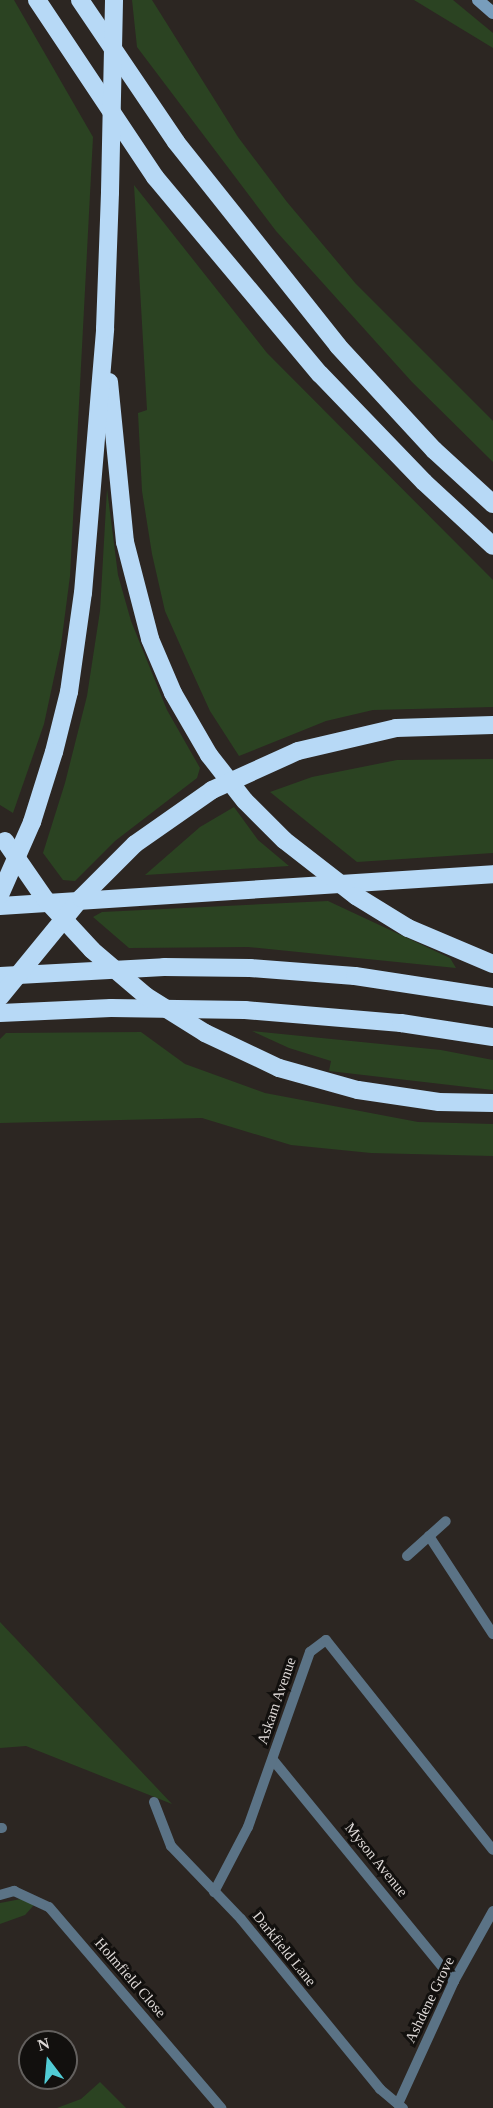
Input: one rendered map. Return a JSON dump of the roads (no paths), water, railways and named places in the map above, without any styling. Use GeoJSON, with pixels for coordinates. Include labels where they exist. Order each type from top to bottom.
{"type":"FeatureCollection","features":[{"type":"Feature","properties":{"kind":"highway"},"geometry":{"type":"LineString","coordinates":[[37,0],[155,177],[320,374],[424,482],[493,546]]}},
{"type":"Feature","properties":{"kind":"highway"},"geometry":{"type":"LineString","coordinates":[[80,0],[176,142],[338,346],[434,450],[493,504]]}},
{"type":"Feature","properties":{"kind":"highway"},"geometry":{"type":"LineString","coordinates":[[0,895],[32,822],[54,752],[69,692],[83,593],[105,329],[114,0]]}},
{"type":"Feature","properties":{"kind":"highway"},"geometry":{"type":"LineString","coordinates":[[105,329],[124,542],[150,639],[173,693],[209,755],[245,801],[284,840],[356,896],[408,928],[493,964]]}},
{"type":"Feature","properties":{"kind":"highway"},"geometry":{"type":"LineString","coordinates":[[0,996],[81,897],[135,844],[212,790],[298,751],[396,728],[493,725]]}},
{"type":"Feature","properties":{"kind":"highway"},"geometry":{"type":"LineString","coordinates":[[2,837],[45,899],[92,950],[146,996],[205,1034],[279,1068],[348,1088],[398,1098],[493,1103]]}},
{"type":"Feature","properties":{"kind":"highway"},"geometry":{"type":"LineString","coordinates":[[0,906],[493,874]]}},
{"type":"Feature","properties":{"kind":"highway"},"geometry":{"type":"LineString","coordinates":[[0,976],[164,967],[250,968],[355,976],[493,997]]}},
{"type":"Feature","properties":{"kind":"highway"},"geometry":{"type":"LineString","coordinates":[[0,1013],[111,1008],[245,1010],[402,1023],[493,1036]]}},
{"type":"Feature","properties":{"kind":"main road"},"geometry":{"type":"LineString","coordinates":[[478,0],[493,13]]}},
{"type":"Feature","properties":{"kind":"street"},"geometry":{"type":"LineString","coordinates":[[407,1556],[446,1521]]}},
{"type":"Feature","properties":{"kind":"street"},"geometry":{"type":"LineString","coordinates":[[429,1536],[493,1634]]}},
{"type":"Feature","properties":{"kind":"street","name":"Askam Avenue"},"geometry":{"type":"LineString","coordinates":[[214,1892],[248,1827],[310,1652],[326,1640],[493,1850]]}},
{"type":"Feature","properties":{"kind":"street","name":"Myson Avenue"},"geometry":{"type":"LineString","coordinates":[[273,1760],[454,1981]]}},
{"type":"Feature","properties":{"kind":"street","name":"Darkfield Lane"},"geometry":{"type":"LineString","coordinates":[[154,1802],[171,1846],[214,1892],[380,2089],[400,2106]]}},
{"type":"Feature","properties":{"kind":"street","name":"Holmfield Close"},"geometry":{"type":"LineString","coordinates":[[0,1893],[14,1891],[49,1907],[221,2108]]}},
{"type":"Feature","properties":{"kind":"street","name":"Ashdene Grove"},"geometry":{"type":"LineString","coordinates":[[400,2106],[454,1981],[493,1911]]}}]}
